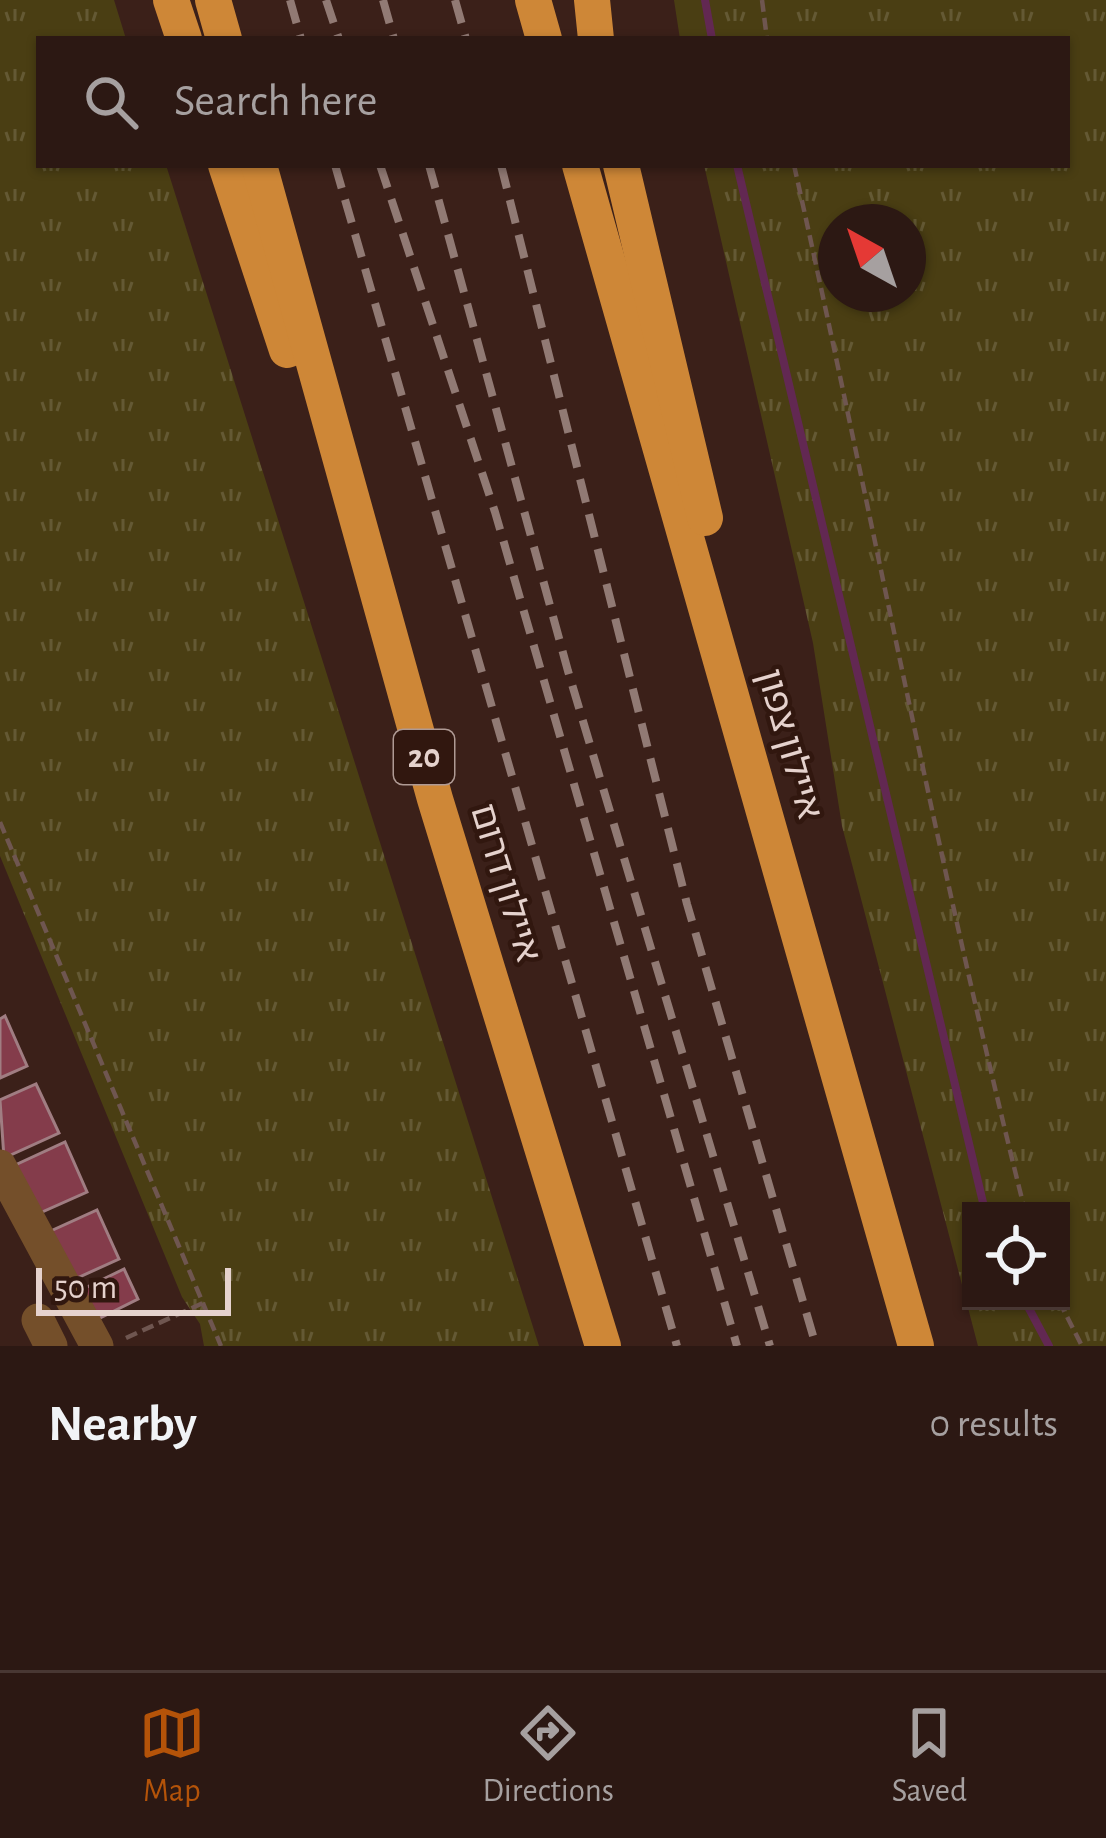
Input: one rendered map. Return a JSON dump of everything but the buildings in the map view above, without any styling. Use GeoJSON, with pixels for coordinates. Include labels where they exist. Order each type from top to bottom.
{"type":"FeatureCollection","features":[{"type":"Feature","properties":{"kind":"highway"},"geometry":{"type":"LineString","coordinates":[[171,0],[183,36]]}},
{"type":"Feature","properties":{"kind":"highway"},"geometry":{"type":"LineString","coordinates":[[213,0],[223,36]]}},
{"type":"Feature","properties":{"kind":"highway"},"geometry":{"type":"LineString","coordinates":[[533,0],[543,36]]}},
{"type":"Feature","properties":{"kind":"highway"},"geometry":{"type":"LineString","coordinates":[[592,0],[596,36]]}},
{"type":"Feature","properties":{"kind":"highway"},"geometry":{"type":"LineString","coordinates":[[227,168],[436,799]]}},
{"type":"Feature","properties":{"kind":"highway","name":"איילון דרום"},"geometry":{"type":"LineString","coordinates":[[260,168],[436,799],[602,1346]]}},
{"type":"Feature","properties":{"kind":"highway","name":"איילון צפון"},"geometry":{"type":"LineString","coordinates":[[581,168],[916,1346]]}},
{"type":"Feature","properties":{"kind":"highway"},"geometry":{"type":"LineString","coordinates":[[622,168],[838,1070]]}},
{"type":"Feature","properties":{"kind":"lane"},"geometry":{"type":"LineString","coordinates":[[0,1166],[97,1346]]}},
{"type":"Feature","properties":{"kind":"path"},"geometry":{"type":"LineString","coordinates":[[762,0],[767,36]]}},
{"type":"Feature","properties":{"kind":"path"},"geometry":{"type":"LineString","coordinates":[[795,168],[878,540],[953,924],[1023,1202]]}},
{"type":"Feature","properties":{"kind":"path"},"geometry":{"type":"LineString","coordinates":[[0,822],[220,1346]]}},
{"type":"Feature","properties":{"kind":"path"},"geometry":{"type":"LineString","coordinates":[[110,1346],[203,1302]]}},
{"type":"Feature","properties":{"kind":"path"},"geometry":{"type":"LineString","coordinates":[[1064,1310],[1082,1346]]}},
{"type":"Feature","properties":{"kind":"green space"},"geometry":{"type":"Polygon","coordinates":[[[0,0],[114,0],[125,36],[36,36],[36,168],[167,168],[539,1346],[204,1346],[200,1324],[182,1297],[0,856],[0,0]]]}},
{"type":"Feature","properties":{"kind":"green space"},"geometry":{"type":"Polygon","coordinates":[[[674,0],[1106,0],[1106,1346],[978,1346],[969,1310],[1070,1310],[1070,1202],[962,1202],[962,1285],[842,826],[813,643],[705,168],[1070,168],[1070,36],[680,36],[674,0]]]}},
{"type":"Feature","properties":{"kind":"waterway"},"geometry":{"type":"LineString","coordinates":[[705,0],[711,36]]}},
{"type":"Feature","properties":{"kind":"waterway"},"geometry":{"type":"LineString","coordinates":[[738,168],[983,1202]]}},
{"type":"Feature","properties":{"kind":"waterway"},"geometry":{"type":"LineString","coordinates":[[1030,1310],[1049,1346]]}},
{"type":"Feature","properties":{"kind":"railway"},"geometry":{"type":"LineString","coordinates":[[290,0],[300,36]]}},
{"type":"Feature","properties":{"kind":"railway"},"geometry":{"type":"LineString","coordinates":[[326,0],[338,36]]}},
{"type":"Feature","properties":{"kind":"railway"},"geometry":{"type":"LineString","coordinates":[[383,0],[393,36]]}},
{"type":"Feature","properties":{"kind":"railway"},"geometry":{"type":"LineString","coordinates":[[455,0],[465,36]]}},
{"type":"Feature","properties":{"kind":"railway"},"geometry":{"type":"LineString","coordinates":[[336,168],[677,1346]]}},
{"type":"Feature","properties":{"kind":"railway"},"geometry":{"type":"LineString","coordinates":[[381,168],[495,512],[737,1346]]}},
{"type":"Feature","properties":{"kind":"railway"},"geometry":{"type":"LineString","coordinates":[[430,168],[568,671],[770,1346]]}},
{"type":"Feature","properties":{"kind":"railway"},"geometry":{"type":"LineString","coordinates":[[502,168],[687,904],[816,1346]]}}]}
